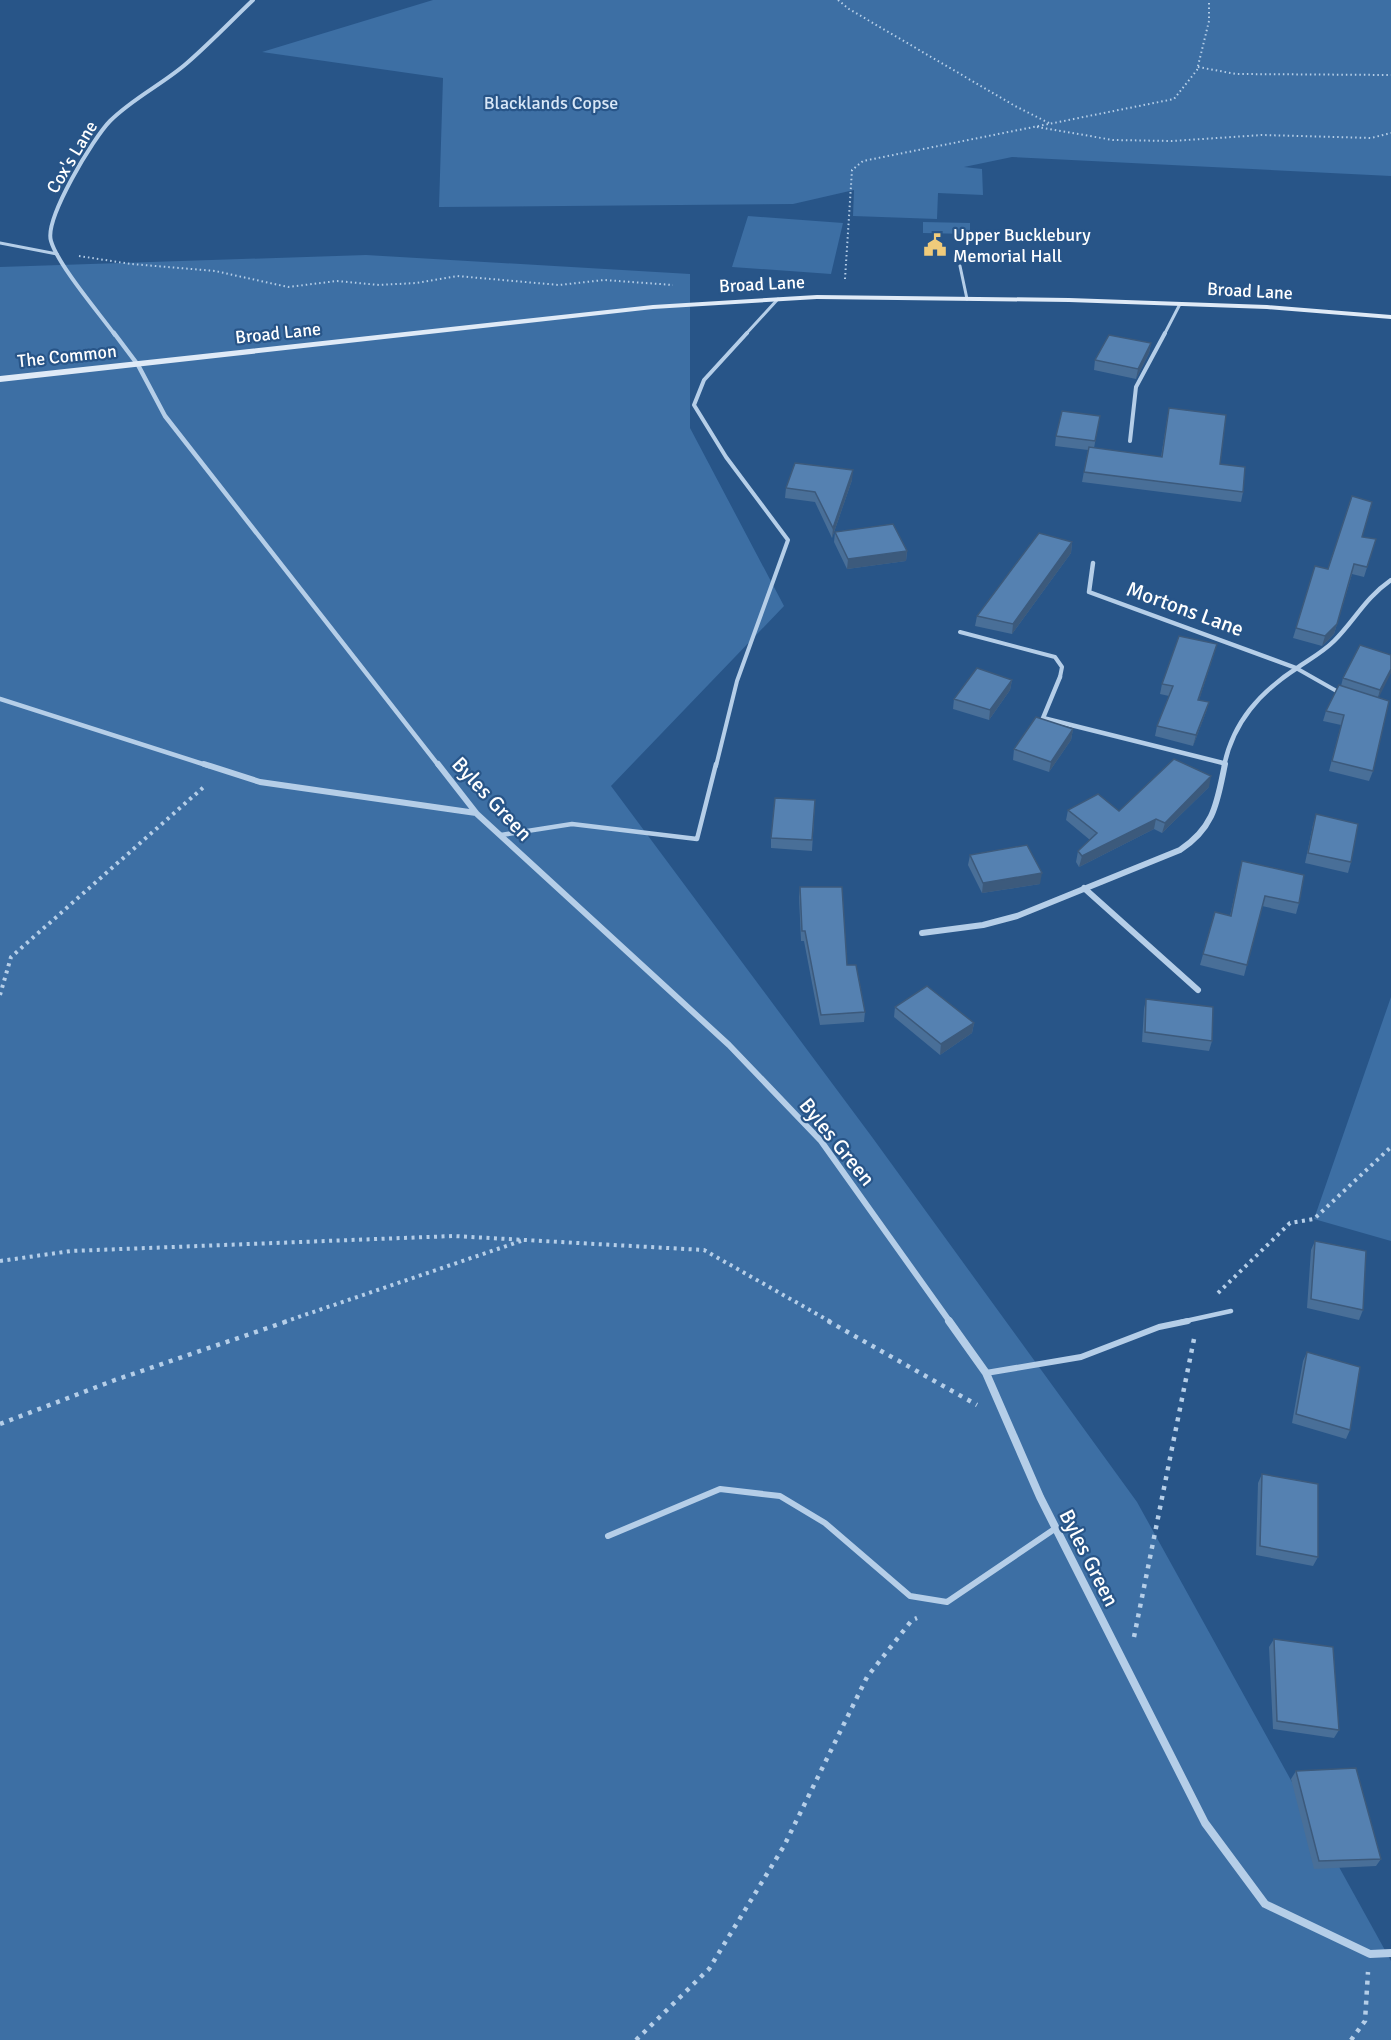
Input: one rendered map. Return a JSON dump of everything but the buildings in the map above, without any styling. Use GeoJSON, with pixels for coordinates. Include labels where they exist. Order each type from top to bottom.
{"type":"FeatureCollection","features":[{"type":"Feature","properties":{"kind":"street","name":"Cox's Lane"},"geometry":{"type":"LineString","coordinates":[[138,365],[57,254],[50,240],[51,225],[61,200],[98,134],[122,109],[186,64],[253,0]]}},
{"type":"Feature","properties":{"kind":"street","name":"Broad Lane"},"geometry":{"type":"LineString","coordinates":[[138,365],[653,307],[778,299],[843,297],[1180,304],[1267,307],[1391,317]]}},
{"type":"Feature","properties":{"kind":"street","name":"The Common"},"geometry":{"type":"LineString","coordinates":[[0,379],[138,365]]}},
{"type":"Feature","properties":{"kind":"street","name":"Byles Green"},"geometry":{"type":"LineString","coordinates":[[138,365],[165,416],[477,814],[729,1045],[821,1141],[986,1373],[1056,1528],[1204,1823],[1265,1904],[1370,1954],[1391,1953]]}},
{"type":"Feature","properties":{"kind":"street","name":"Mortons Lane"},"geometry":{"type":"LineString","coordinates":[[1093,563],[1089,592],[1296,668]]}},
{"type":"Feature","properties":{"kind":"street"},"geometry":{"type":"LineString","coordinates":[[922,933],[1003,920],[1155,860],[1186,845],[1199,835],[1216,807],[1223,763],[1229,743],[1247,710],[1296,668],[1313,660],[1330,646],[1370,595],[1391,580]]}},
{"type":"Feature","properties":{"kind":"street"},"geometry":{"type":"LineString","coordinates":[[1060,677],[1043,718],[1223,763]]}},
{"type":"Feature","properties":{"kind":"street"},"geometry":{"type":"LineString","coordinates":[[0,699],[260,782],[477,814]]}},
{"type":"Feature","properties":{"kind":"street"},"geometry":{"type":"LineString","coordinates":[[1084,888],[1198,990]]}},
{"type":"Feature","properties":{"kind":"lane"},"geometry":{"type":"LineString","coordinates":[[0,243],[57,254]]}},
{"type":"Feature","properties":{"kind":"lane"},"geometry":{"type":"LineString","coordinates":[[960,266],[967,299]]}},
{"type":"Feature","properties":{"kind":"lane"},"geometry":{"type":"LineString","coordinates":[[501,835],[572,824],[697,839],[737,681],[788,540],[759,504],[708,431],[694,405],[704,380],[778,299]]}},
{"type":"Feature","properties":{"kind":"lane"},"geometry":{"type":"LineString","coordinates":[[1130,441],[1136,387],[1180,304]]}},
{"type":"Feature","properties":{"kind":"lane"},"geometry":{"type":"LineString","coordinates":[[960,633],[1055,657],[1062,666],[1060,677]]}},
{"type":"Feature","properties":{"kind":"lane"},"geometry":{"type":"LineString","coordinates":[[1296,668],[1346,696]]}},
{"type":"Feature","properties":{"kind":"lane"},"geometry":{"type":"LineString","coordinates":[[986,1373],[1081,1357],[1159,1327],[1231,1311]]}},
{"type":"Feature","properties":{"kind":"lane"},"geometry":{"type":"LineString","coordinates":[[608,1536],[720,1489],[780,1496],[825,1524],[910,1596],[947,1602],[1056,1528]]}},
{"type":"Feature","properties":{"kind":"path"},"geometry":{"type":"LineString","coordinates":[[837,0],[940,63],[1050,123]]}},
{"type":"Feature","properties":{"kind":"path"},"geometry":{"type":"LineString","coordinates":[[843,297],[852,170],[863,161],[1174,99],[1198,67],[1209,21],[1209,0]]}},
{"type":"Feature","properties":{"kind":"path"},"geometry":{"type":"LineString","coordinates":[[1198,67],[1236,74],[1391,75]]}},
{"type":"Feature","properties":{"kind":"path"},"geometry":{"type":"LineString","coordinates":[[1035,126],[1113,140],[1172,141],[1262,135],[1371,138],[1391,132]]}},
{"type":"Feature","properties":{"kind":"path"},"geometry":{"type":"LineString","coordinates":[[57,254],[131,264],[215,271],[288,287],[337,281],[379,285],[416,283],[457,276],[559,285],[604,280],[674,285]]}},
{"type":"Feature","properties":{"kind":"path"},"geometry":{"type":"LineString","coordinates":[[0,995],[11,957],[222,770]]}},
{"type":"Feature","properties":{"kind":"path"},"geometry":{"type":"LineString","coordinates":[[1128,1671],[1198,1318],[1217,1294],[1290,1223],[1314,1219],[1391,1147]]}},
{"type":"Feature","properties":{"kind":"path"},"geometry":{"type":"LineString","coordinates":[[0,1261],[71,1251],[441,1236],[704,1250],[1007,1422]]}},
{"type":"Feature","properties":{"kind":"path"},"geometry":{"type":"LineString","coordinates":[[0,1424],[116,1380],[524,1240]]}},
{"type":"Feature","properties":{"kind":"path"},"geometry":{"type":"LineString","coordinates":[[636,2040],[709,1970],[784,1846],[867,1677],[912,1620],[947,1602]]}},
{"type":"Feature","properties":{"kind":"path"},"geometry":{"type":"LineString","coordinates":[[1351,2040],[1365,2021],[1370,1954]]}},
{"type":"Feature","properties":{"kind":"green space","name":"Blacklands Copse"},"geometry":{"type":"Polygon","coordinates":[[[433,0],[1391,0],[1391,176],[1012,157],[964,167],[982,169],[983,195],[938,193],[937,219],[853,216],[854,190],[793,204],[439,207],[443,78],[262,52],[433,0]]]}},
{"type":"Feature","properties":{"kind":"green space"},"geometry":{"type":"Polygon","coordinates":[[[748,216],[843,223],[831,274],[732,267],[748,216]]]}},
{"type":"Feature","properties":{"kind":"green space"},"geometry":{"type":"Polygon","coordinates":[[[923,222],[970,223],[970,234],[923,233],[923,222]]]}},
{"type":"Feature","properties":{"kind":"green space"},"geometry":{"type":"Polygon","coordinates":[[[366,255],[690,274],[690,428],[784,606],[611,786],[872,1137],[1137,1502],[1391,1961],[1391,2040],[0,2040],[0,267],[366,255]]]}},
{"type":"Feature","properties":{"kind":"green space"},"geometry":{"type":"Polygon","coordinates":[[[1391,997],[1391,1241],[1314,1219],[1391,997]]]}},
{"type":"Feature","properties":{"kind":"place","name":"Upper Bucklebury Memorial Hall"},"geometry":{"type":"Point","coordinates":[935,245]}}]}
